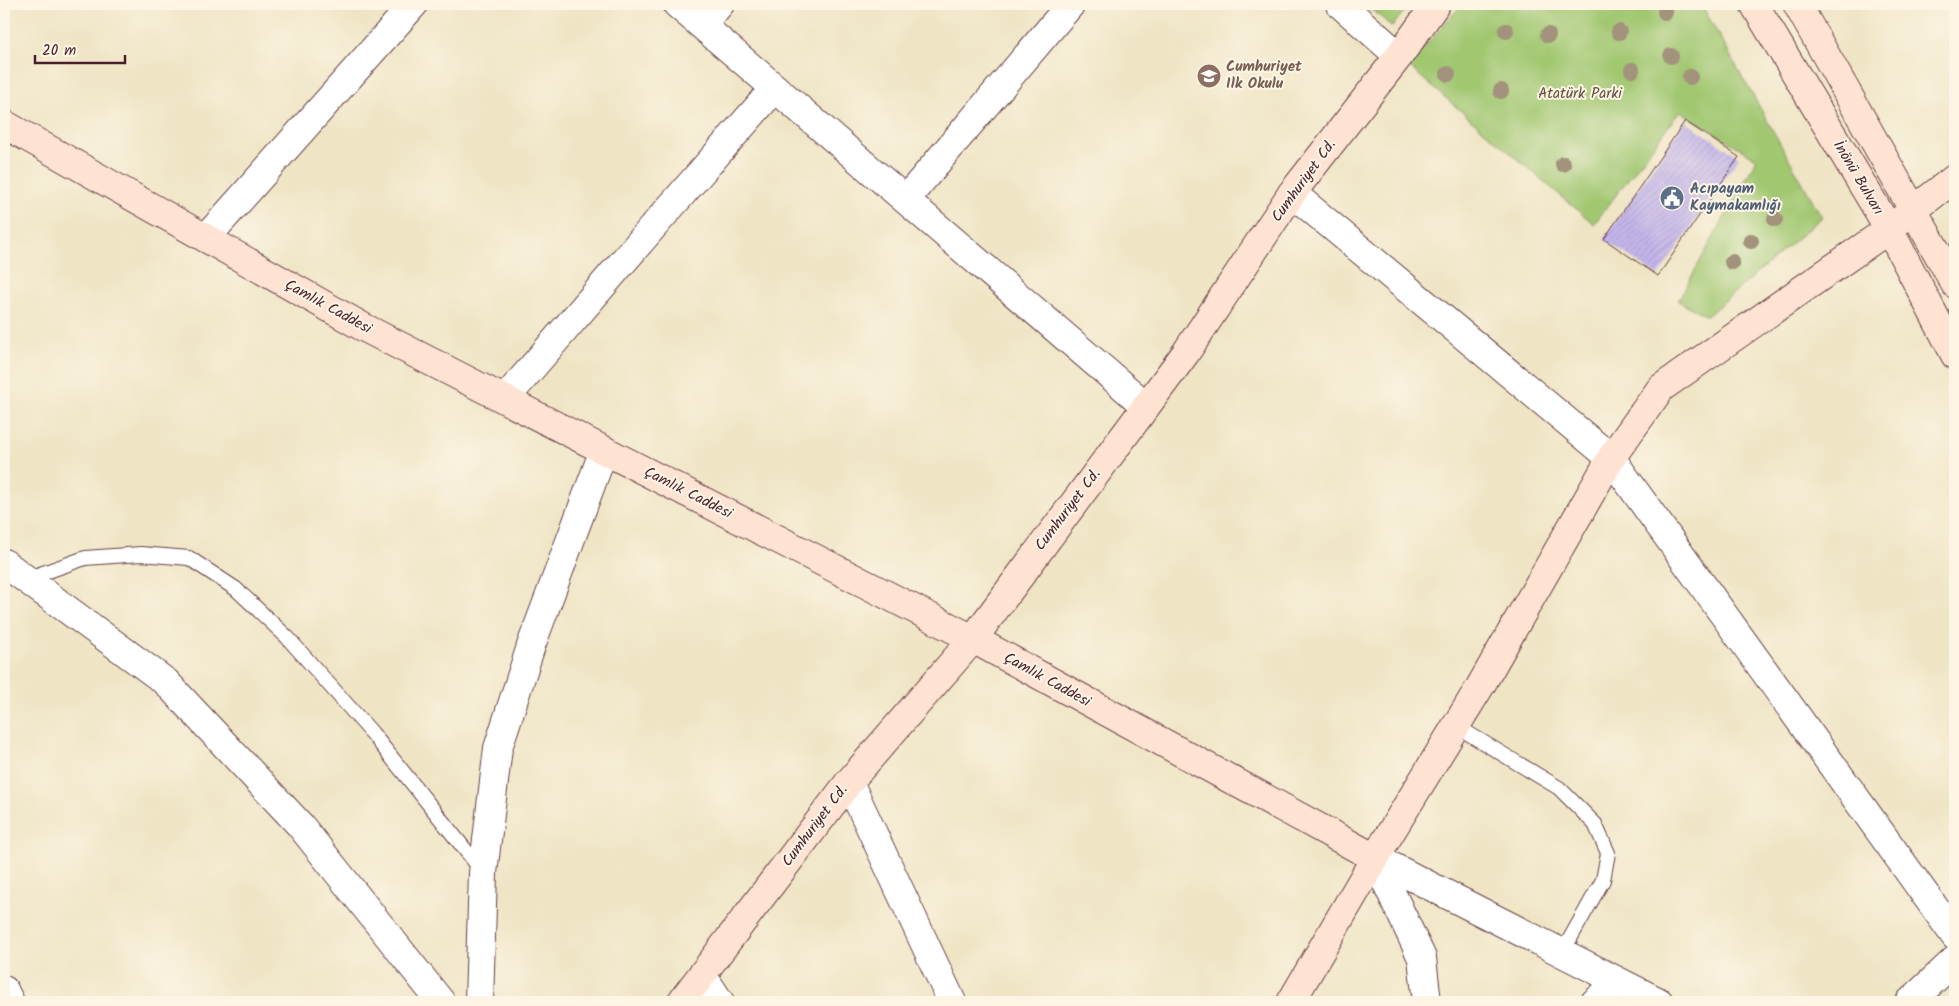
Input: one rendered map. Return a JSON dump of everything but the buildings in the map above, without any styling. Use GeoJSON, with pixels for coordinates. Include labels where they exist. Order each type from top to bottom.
{"type":"FeatureCollection","features":[{"type":"Feature","properties":{"kind":"street"},"geometry":{"type":"LineString","coordinates":[[206,238],[414,4]]}},
{"type":"Feature","properties":{"kind":"street"},"geometry":{"type":"LineString","coordinates":[[677,4],[1146,406]]}},
{"type":"Feature","properties":{"kind":"street"},"geometry":{"type":"LineString","coordinates":[[702,25],[720,4]]}},
{"type":"Feature","properties":{"kind":"street"},"geometry":{"type":"LineString","coordinates":[[906,199],[1071,4]]}},
{"type":"Feature","properties":{"kind":"street"},"geometry":{"type":"LineString","coordinates":[[1340,4],[1399,56]]}},
{"type":"Feature","properties":{"kind":"street","name":"Cumhuriyet Cd."},"geometry":{"type":"LineString","coordinates":[[681,1002],[849,782],[973,639],[1185,354],[1292,193],[1399,56],[1436,4]]}},
{"type":"Feature","properties":{"kind":"street","name":"İnönü Bulvarı"},"geometry":{"type":"LineString","coordinates":[[1754,4],[1888,229],[1955,355]]}},
{"type":"Feature","properties":{"kind":"street","name":"İnönü Bulvarı"},"geometry":{"type":"LineString","coordinates":[[1797,4],[1955,284]]}},
{"type":"Feature","properties":{"kind":"street"},"geometry":{"type":"LineString","coordinates":[[505,399],[652,228],[776,88]]}},
{"type":"Feature","properties":{"kind":"street","name":"Çamlık Caddesi"},"geometry":{"type":"LineString","coordinates":[[4,124],[363,327],[973,639],[1375,858]]}},
{"type":"Feature","properties":{"kind":"street"},"geometry":{"type":"LineString","coordinates":[[1291,1002],[1375,858],[1456,726],[1611,458],[1661,388],[1888,229],[1955,178]]}},
{"type":"Feature","properties":{"kind":"street"},"geometry":{"type":"LineString","coordinates":[[1292,193],[1611,458],[1955,936]]}},
{"type":"Feature","properties":{"kind":"street"},"geometry":{"type":"LineString","coordinates":[[479,1002],[483,873],[498,748],[532,643],[604,450]]}},
{"type":"Feature","properties":{"kind":"street"},"geometry":{"type":"LineString","coordinates":[[4,563],[166,682],[300,825],[441,1002]]}},
{"type":"Feature","properties":{"kind":"street"},"geometry":{"type":"LineString","coordinates":[[849,782],[952,1002]]}},
{"type":"Feature","properties":{"kind":"street"},"geometry":{"type":"LineString","coordinates":[[1375,858],[1659,1002]]}},
{"type":"Feature","properties":{"kind":"street"},"geometry":{"type":"LineString","coordinates":[[1375,858],[1422,958],[1427,1002]]}},
{"type":"Feature","properties":{"kind":"street"},"geometry":{"type":"LineString","coordinates":[[1910,1002],[1955,960]]}},
{"type":"Feature","properties":{"kind":"street"},"geometry":{"type":"LineString","coordinates":[[702,974],[720,1002]]}},
{"type":"Feature","properties":{"kind":"street"},"geometry":{"type":"LineString","coordinates":[[1595,1002],[1619,982]]}},
{"type":"Feature","properties":{"kind":"street"},"geometry":{"type":"LineString","coordinates":[[4,990],[10,1002]]}},
{"type":"Feature","properties":{"kind":"lane"},"geometry":{"type":"LineString","coordinates":[[26,580],[85,558],[141,554],[189,558],[236,589],[287,637],[372,733],[483,873]]}},
{"type":"Feature","properties":{"kind":"lane"},"geometry":{"type":"LineString","coordinates":[[1456,726],[1559,788],[1595,824],[1608,853],[1603,880],[1562,953]]}},
{"type":"Feature","properties":{"kind":"green space"},"geometry":{"type":"Polygon","coordinates":[[[1366,4],[1410,4],[1392,27],[1366,4]]]}},
{"type":"Feature","properties":{"kind":"green space","name":"Atatürk Parki"},"geometry":{"type":"Polygon","coordinates":[[[1462,4],[1701,4],[1822,217],[1707,316],[1678,301],[1757,159],[1680,111],[1594,224],[1408,66],[1462,4]]]}},
{"type":"Feature","properties":{"kind":"place","name":"Cumhuriyet Ilk Okulu"},"geometry":{"type":"Point","coordinates":[1209,76]}},
{"type":"Feature","properties":{"kind":"place","name":"Acıpayam Kaymakamlığı"},"geometry":{"type":"Point","coordinates":[1672,198]}}]}
